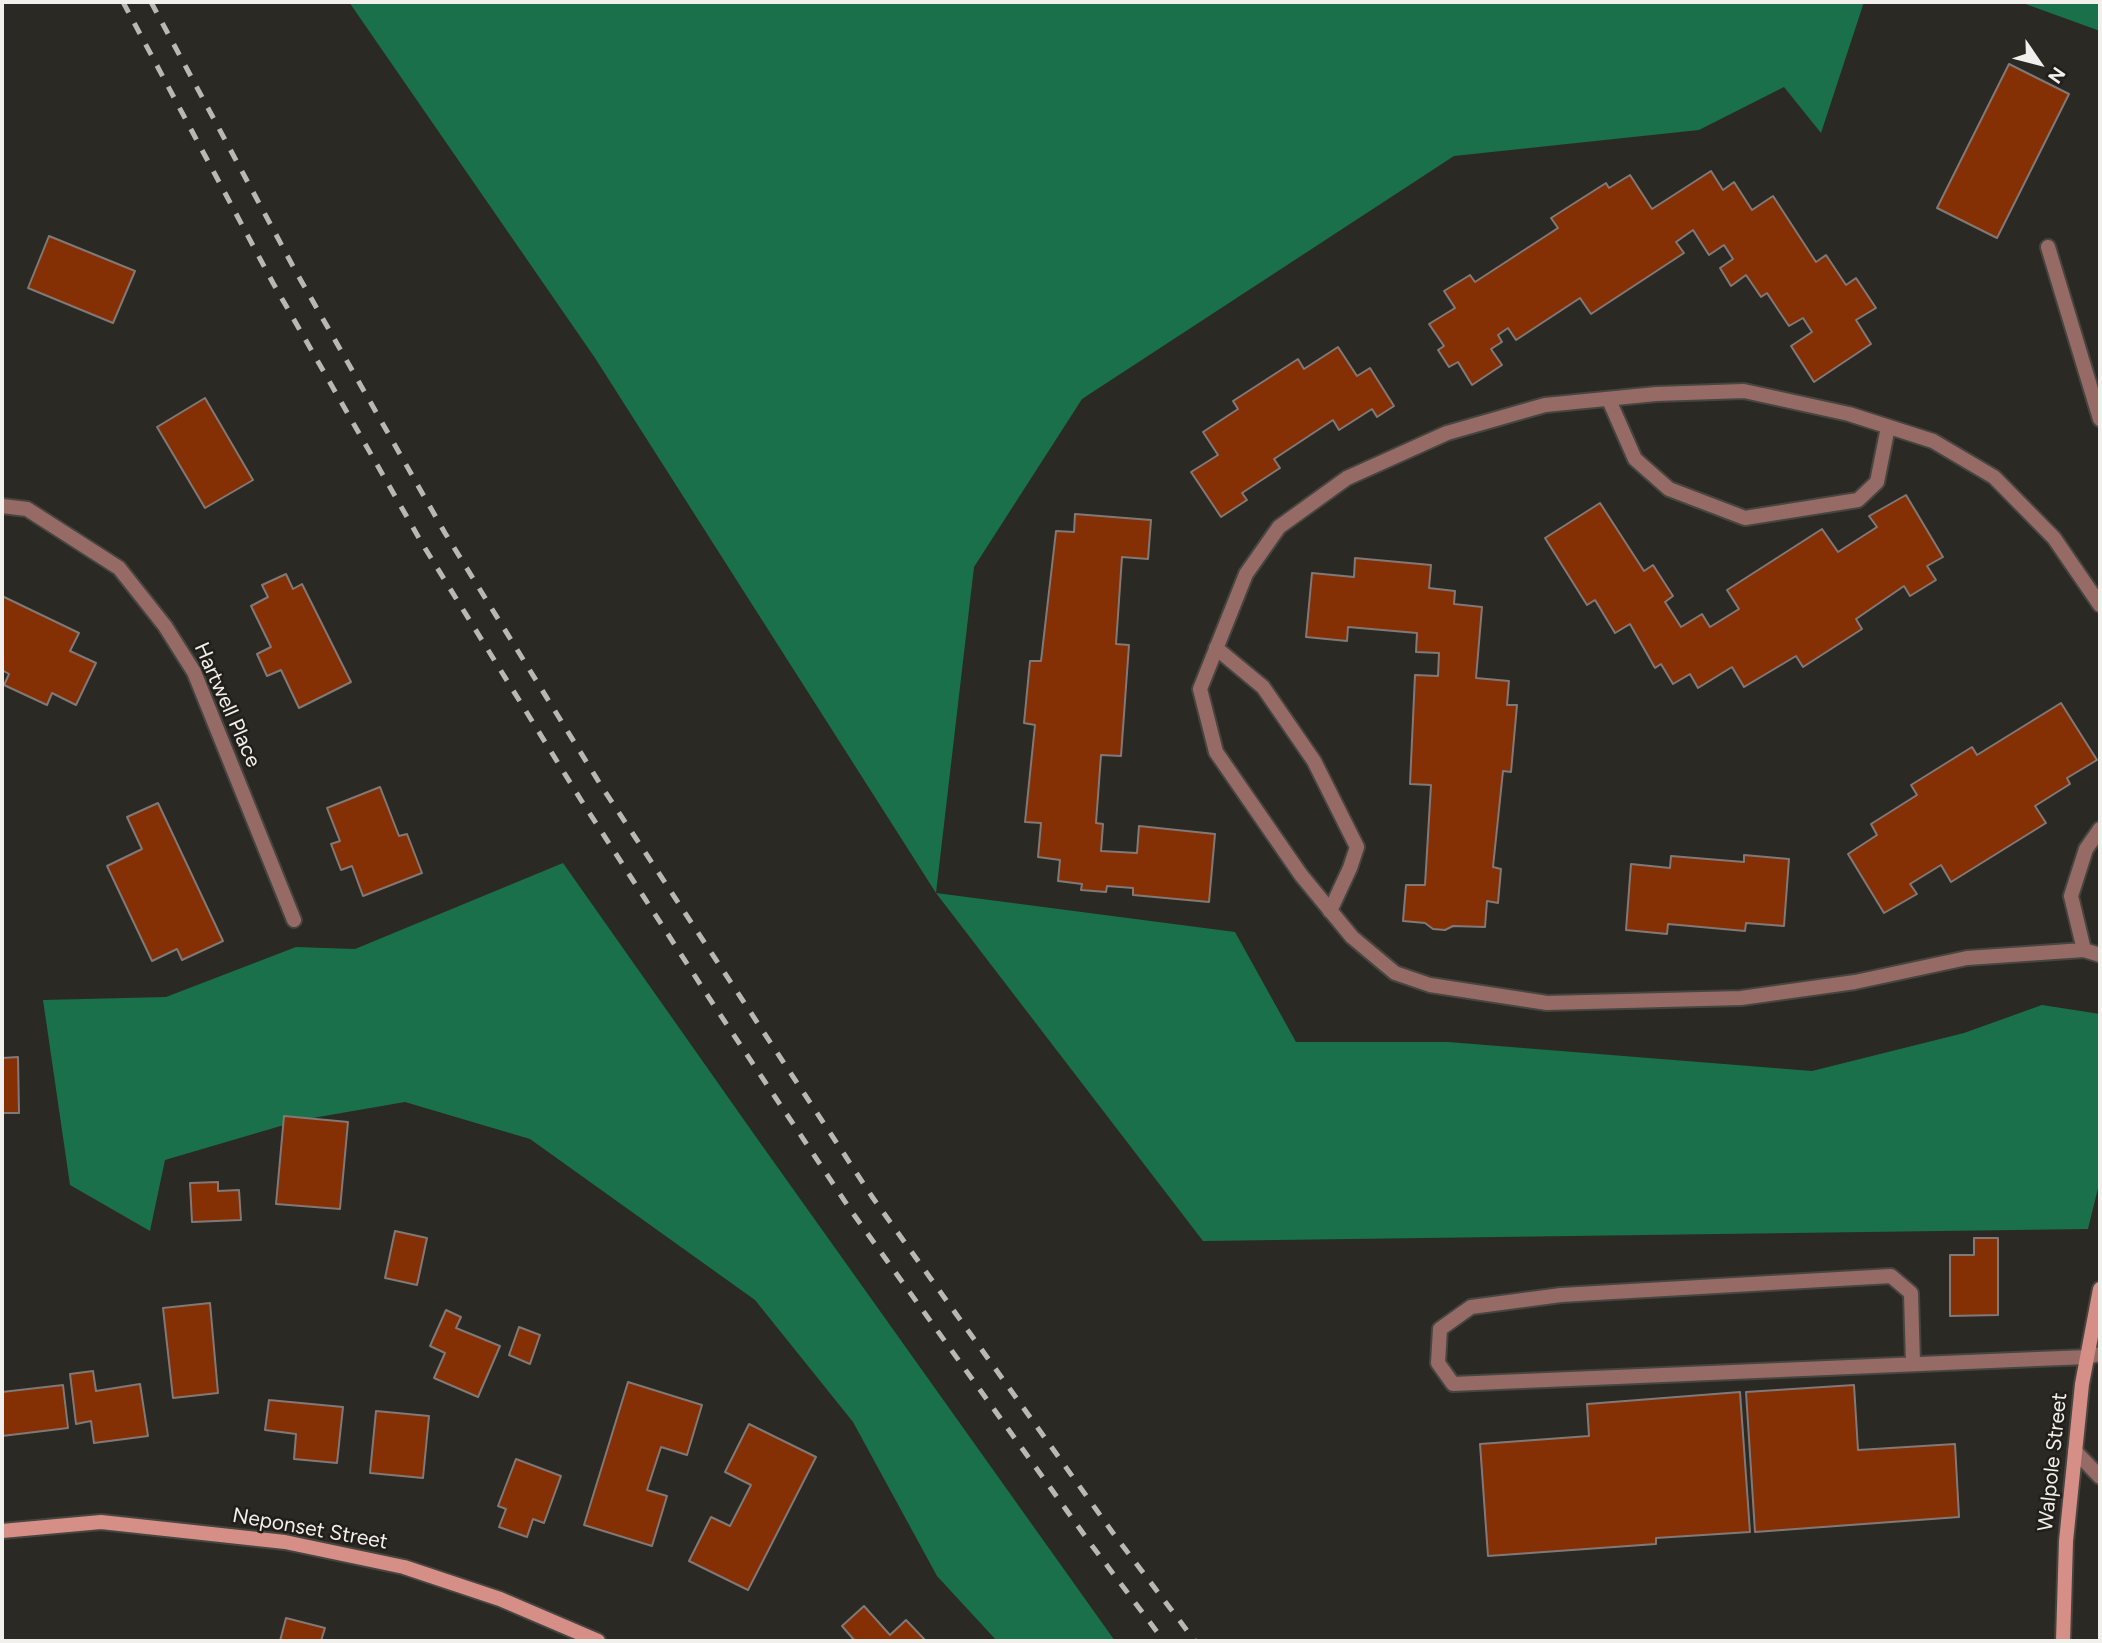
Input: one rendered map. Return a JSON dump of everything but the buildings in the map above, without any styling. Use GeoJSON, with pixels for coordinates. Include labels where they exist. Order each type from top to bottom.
{"type":"FeatureCollection","features":[{"type":"Feature","properties":{"kind":"main road","name":"Walpole Street"},"geometry":{"type":"LineString","coordinates":[[2063,1641],[2066,1541],[2082,1384],[2094,1355],[2100,1289]]}},
{"type":"Feature","properties":{"kind":"main road","name":"Neponset Street"},"geometry":{"type":"LineString","coordinates":[[2,1531],[101,1522],[285,1542],[404,1567],[500,1599],[598,1641]]}},
{"type":"Feature","properties":{"kind":"street"},"geometry":{"type":"LineString","coordinates":[[2048,247],[2100,419]]}},
{"type":"Feature","properties":{"kind":"street"},"geometry":{"type":"LineString","coordinates":[[2100,605],[2054,538],[1994,477],[1933,441],[1849,414],[1744,391],[1656,394],[1545,405],[1447,433],[1347,478],[1279,527],[1246,574],[1199,689],[1216,752],[1301,875],[1352,937],[1395,974],[1430,985],[1547,1003],[1741,998],[1855,982],[1967,958],[2084,950],[2100,955]]}},
{"type":"Feature","properties":{"kind":"street"},"geometry":{"type":"LineString","coordinates":[[1608,400],[1636,458],[1669,489],[1745,518],[1858,500],[1877,482],[1888,427]]}},
{"type":"Feature","properties":{"kind":"street","name":"Hartwell Place"},"geometry":{"type":"LineString","coordinates":[[2,506],[27,509],[119,568],[165,626],[194,672],[294,920]]}},
{"type":"Feature","properties":{"kind":"street"},"geometry":{"type":"LineString","coordinates":[[1216,648],[1263,687],[1314,761],[1357,847],[1330,911]]}},
{"type":"Feature","properties":{"kind":"street"},"geometry":{"type":"LineString","coordinates":[[2084,950],[2071,896],[2086,849],[2100,829]]}},
{"type":"Feature","properties":{"kind":"street"},"geometry":{"type":"LineString","coordinates":[[1913,1364],[1911,1293],[1892,1276],[1561,1295],[1471,1307],[1440,1329],[1438,1363],[1453,1384],[1913,1364],[2094,1355]]}},
{"type":"Feature","properties":{"kind":"street"},"geometry":{"type":"LineString","coordinates":[[2075,1451],[2100,1477]]}},
{"type":"Feature","properties":{"kind":"green space"},"geometry":{"type":"Polygon","coordinates":[[[349,2],[1864,2],[1821,133],[1784,87],[1699,130],[1454,156],[1082,399],[974,567],[936,893],[595,358],[349,2]]]}},
{"type":"Feature","properties":{"kind":"green space"},"geometry":{"type":"Polygon","coordinates":[[[2020,2],[2100,2],[2100,31],[2020,2]]]}},
{"type":"Feature","properties":{"kind":"green space"},"geometry":{"type":"Polygon","coordinates":[[[563,863],[1115,1641],[997,1641],[937,1576],[853,1422],[755,1300],[530,1139],[405,1102],[301,1120],[165,1160],[150,1231],[70,1185],[43,1000],[166,997],[296,947],[355,949],[563,863]]]}},
{"type":"Feature","properties":{"kind":"green space"},"geometry":{"type":"Polygon","coordinates":[[[936,893],[1235,932],[1296,1042],[1448,1042],[1812,1071],[1964,1033],[2042,1005],[2100,1014],[2100,1180],[2088,1229],[1203,1241],[936,893]]]}},
{"type":"Feature","properties":{"kind":"railway"},"geometry":{"type":"LineString","coordinates":[[123,2],[273,283],[423,545],[581,800],[852,1212],[1093,1547],[1164,1641]]}},
{"type":"Feature","properties":{"kind":"railway"},"geometry":{"type":"LineString","coordinates":[[151,2],[295,270],[445,533],[602,787],[873,1198],[1113,1533],[1195,1641]]}}]}
